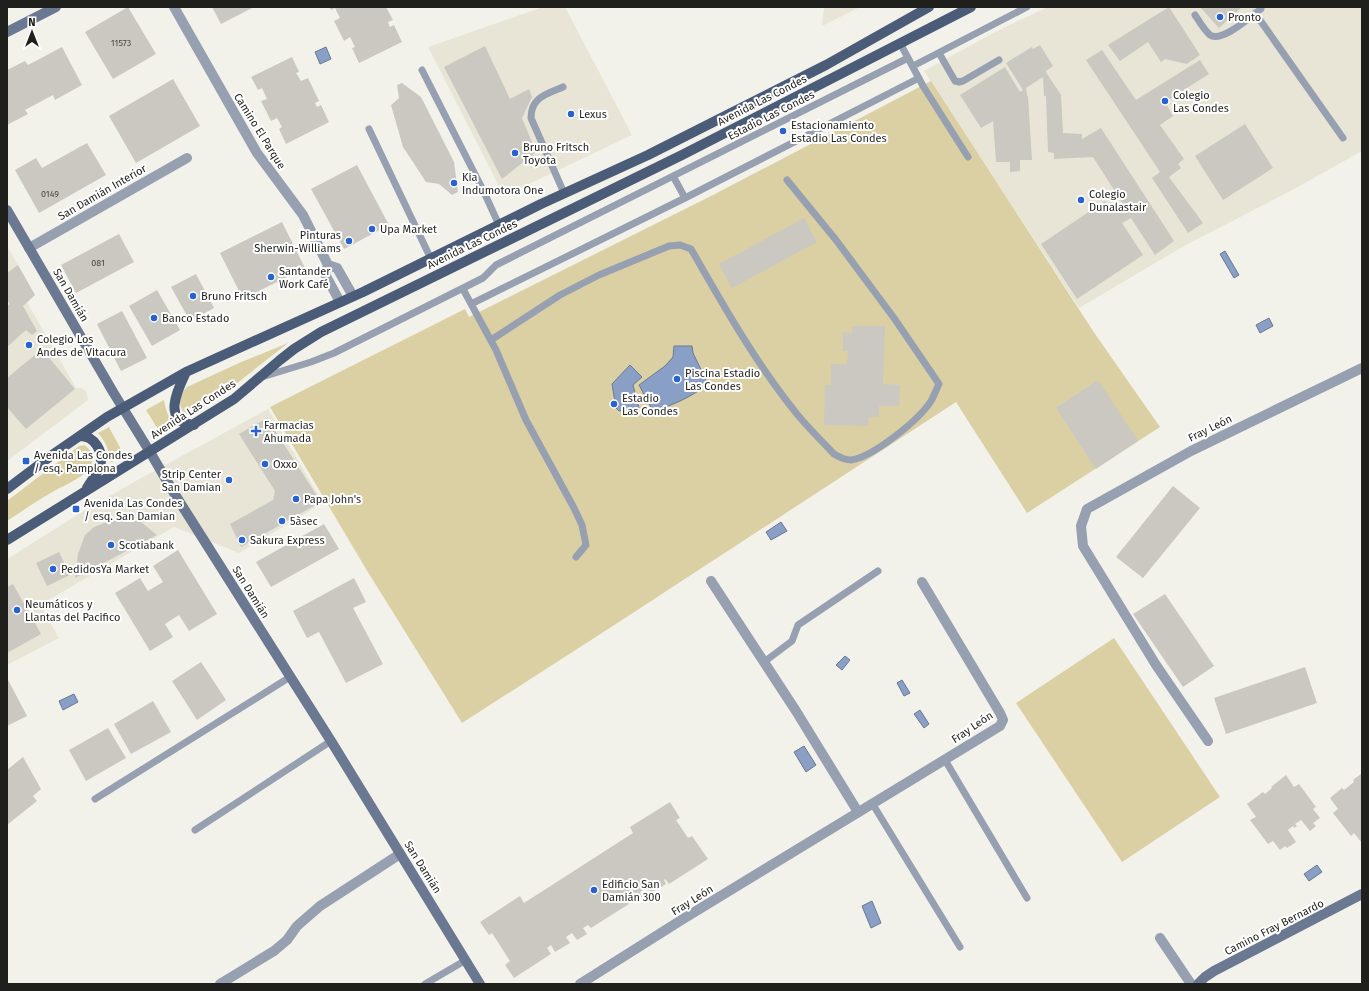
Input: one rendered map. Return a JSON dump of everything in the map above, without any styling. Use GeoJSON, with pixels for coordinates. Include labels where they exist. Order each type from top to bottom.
{"type":"FeatureCollection","features":[{"type":"Feature","properties":{"kind":"main road"},"geometry":{"type":"LineString","coordinates":[[7,32],[56,7]]}},
{"type":"Feature","properties":{"kind":"main road","name":"Avenida Las Condes"},"geometry":{"type":"LineString","coordinates":[[7,489],[123,407],[186,372],[353,296],[564,194],[637,161],[826,65],[929,7]]}},
{"type":"Feature","properties":{"kind":"main road","name":"Avenida Las Condes"},"geometry":{"type":"LineString","coordinates":[[7,540],[234,399],[256,379],[294,349],[338,324],[675,158],[970,7]]}},
{"type":"Feature","properties":{"kind":"main road","name":"San Damián"},"geometry":{"type":"LineString","coordinates":[[7,210],[174,493],[331,741],[480,984]]}},
{"type":"Feature","properties":{"kind":"main road"},"geometry":{"type":"LineString","coordinates":[[186,372],[176,392],[174,408],[176,414],[181,420],[194,425]]}},
{"type":"Feature","properties":{"kind":"main road"},"geometry":{"type":"LineString","coordinates":[[80,436],[88,437],[95,442],[101,456],[98,471],[86,490]]}},
{"type":"Feature","properties":{"kind":"main road","name":"Camino Fray Bernardo"},"geometry":{"type":"LineString","coordinates":[[1198,984],[1214,971],[1362,894]]}},
{"type":"Feature","properties":{"kind":"street","name":"Camino El Parque"},"geometry":{"type":"LineString","coordinates":[[174,7],[260,157],[303,215],[328,265],[337,268],[353,296]]}},
{"type":"Feature","properties":{"kind":"street","name":"San Damián Interior"},"geometry":{"type":"LineString","coordinates":[[29,248],[187,158]]}},
{"type":"Feature","properties":{"kind":"street","name":"Camino El Parque"},"geometry":{"type":"LineString","coordinates":[[328,265],[325,274],[340,302]]}},
{"type":"Feature","properties":{"kind":"street","name":"Fray León"},"geometry":{"type":"LineString","coordinates":[[1208,741],[1156,665],[1083,546],[1081,526],[1088,509],[1191,451],[1362,368]]}},
{"type":"Feature","properties":{"kind":"street"},"geometry":{"type":"LineString","coordinates":[[711,581],[796,711],[858,812]]}},
{"type":"Feature","properties":{"kind":"street","name":"Fray León"},"geometry":{"type":"LineString","coordinates":[[580,984],[872,803],[1000,726],[1003,720],[922,582]]}},
{"type":"Feature","properties":{"kind":"street"},"geometry":{"type":"LineString","coordinates":[[220,984],[274,951],[287,940],[297,926],[320,906],[400,854]]}},
{"type":"Feature","properties":{"kind":"street"},"geometry":{"type":"LineString","coordinates":[[1160,938],[1191,984]]}},
{"type":"Feature","properties":{"kind":"lane"},"geometry":{"type":"LineString","coordinates":[[912,66],[1028,7]]}},
{"type":"Feature","properties":{"kind":"lane"},"geometry":{"type":"LineString","coordinates":[[1195,15],[1210,34],[1215,37],[1225,35],[1261,9],[1261,7]]}},
{"type":"Feature","properties":{"kind":"lane"},"geometry":{"type":"LineString","coordinates":[[1255,13],[1343,138]]}},
{"type":"Feature","properties":{"kind":"lane"},"geometry":{"type":"LineString","coordinates":[[900,43],[919,78],[968,157]]}},
{"type":"Feature","properties":{"kind":"lane"},"geometry":{"type":"LineString","coordinates":[[939,53],[955,81],[959,82],[999,60]]}},
{"type":"Feature","properties":{"kind":"lane","name":"Estadio Las Condes"},"geometry":{"type":"LineString","coordinates":[[256,379],[311,362],[334,353],[463,289],[483,278],[496,265],[908,58]]}},
{"type":"Feature","properties":{"kind":"lane"},"geometry":{"type":"LineString","coordinates":[[422,70],[483,190],[499,225]]}},
{"type":"Feature","properties":{"kind":"lane"},"geometry":{"type":"LineString","coordinates":[[472,304],[685,198],[919,78]]}},
{"type":"Feature","properties":{"kind":"lane"},"geometry":{"type":"LineString","coordinates":[[563,88],[536,100],[531,110],[531,118],[564,194]]}},
{"type":"Feature","properties":{"kind":"lane"},"geometry":{"type":"LineString","coordinates":[[369,129],[430,259]]}},
{"type":"Feature","properties":{"kind":"lane"},"geometry":{"type":"LineString","coordinates":[[673,176],[685,198]]}},
{"type":"Feature","properties":{"kind":"lane"},"geometry":{"type":"LineString","coordinates":[[491,340],[560,295],[599,275],[669,246],[680,245],[691,249],[706,276],[765,370],[793,408],[834,454],[850,460],[875,451],[910,424],[921,413],[931,401],[939,384],[894,318],[845,252],[788,180]]}},
{"type":"Feature","properties":{"kind":"lane"},"geometry":{"type":"LineString","coordinates":[[463,289],[491,340],[526,420],[582,525],[586,545],[576,557]]}},
{"type":"Feature","properties":{"kind":"lane"},"geometry":{"type":"LineString","coordinates":[[764,662],[792,641],[798,625],[878,571]]}},
{"type":"Feature","properties":{"kind":"lane"},"geometry":{"type":"LineString","coordinates":[[95,799],[276,688],[290,677]]}},
{"type":"Feature","properties":{"kind":"lane"},"geometry":{"type":"LineString","coordinates":[[195,830],[331,741]]}},
{"type":"Feature","properties":{"kind":"lane"},"geometry":{"type":"LineString","coordinates":[[945,760],[1027,898]]}},
{"type":"Feature","properties":{"kind":"lane"},"geometry":{"type":"LineString","coordinates":[[872,803],[960,947]]}},
{"type":"Feature","properties":{"kind":"lane"},"geometry":{"type":"LineString","coordinates":[[426,984],[466,960]]}},
{"type":"Feature","properties":{"kind":"shaded area"},"geometry":{"type":"Polygon","coordinates":[[[543,7],[565,7],[632,135],[504,196],[428,47],[543,7]]]}},
{"type":"Feature","properties":{"kind":"shaded area"},"geometry":{"type":"Polygon","coordinates":[[[824,7],[860,7],[822,26],[824,7]]]}},
{"type":"Feature","properties":{"kind":"shaded area"},"geometry":{"type":"Polygon","coordinates":[[[1048,7],[1362,7],[1362,151],[1296,188],[1184,246],[1079,308],[924,71],[997,31],[1048,7]]]}},
{"type":"Feature","properties":{"kind":"shaded area","name":"Estadio Las Condes"},"geometry":{"type":"Polygon","coordinates":[[[931,81],[1093,331],[1160,427],[1027,513],[956,402],[462,723],[366,569],[270,407],[465,309],[469,317],[713,195],[931,81]]]}},
{"type":"Feature","properties":{"kind":"shaded area","name":"Colegio Los Andes de Vitacura"},"geometry":{"type":"Polygon","coordinates":[[[7,246],[35,295],[27,302],[76,388],[81,388],[86,391],[88,400],[7,461],[7,246]]]}},
{"type":"Feature","properties":{"kind":"shaded area"},"geometry":{"type":"Polygon","coordinates":[[[288,343],[217,399],[192,413],[187,414],[183,412],[180,404],[180,396],[187,387],[239,363],[288,343]]]}},
{"type":"Feature","properties":{"kind":"shaded area"},"geometry":{"type":"Polygon","coordinates":[[[164,400],[168,414],[176,426],[161,434],[146,410],[164,400]]]}},
{"type":"Feature","properties":{"kind":"shaded area"},"geometry":{"type":"Polygon","coordinates":[[[268,409],[323,503],[239,553],[174,527],[40,605],[59,638],[7,665],[7,559],[77,515],[134,482],[268,409]]]}},
{"type":"Feature","properties":{"kind":"shaded area"},"geometry":{"type":"Polygon","coordinates":[[[109,427],[124,455],[112,462],[109,461],[109,453],[103,439],[98,433],[109,427]]]}},
{"type":"Feature","properties":{"kind":"shaded area"},"geometry":{"type":"Polygon","coordinates":[[[84,445],[87,447],[92,456],[91,466],[85,473],[7,521],[7,501],[79,446],[84,445]]]}},
{"type":"Feature","properties":{"kind":"shaded area"},"geometry":{"type":"Polygon","coordinates":[[[1114,638],[1220,797],[1122,862],[1016,703],[1114,638]]]}},
{"type":"Feature","properties":{"kind":"water"},"geometry":{"type":"Polygon","coordinates":[[[326,47],[331,59],[320,64],[315,52],[326,47]]]}},
{"type":"Feature","properties":{"kind":"water"},"geometry":{"type":"Polygon","coordinates":[[[1225,251],[1239,275],[1234,278],[1220,254],[1225,251]]]}},
{"type":"Feature","properties":{"kind":"water"},"geometry":{"type":"Polygon","coordinates":[[[1269,318],[1273,326],[1260,333],[1256,325],[1269,318]]]}},
{"type":"Feature","properties":{"kind":"water","name":"Piscina Estadio Las Condes"},"geometry":{"type":"Polygon","coordinates":[[[674,346],[692,346],[693,353],[708,384],[682,400],[653,411],[639,385],[665,366],[673,357],[674,346]]]}},
{"type":"Feature","properties":{"kind":"water"},"geometry":{"type":"Polygon","coordinates":[[[630,365],[642,377],[633,385],[639,408],[619,411],[616,408],[612,384],[630,365]]]}},
{"type":"Feature","properties":{"kind":"water"},"geometry":{"type":"Polygon","coordinates":[[[781,522],[787,531],[771,540],[766,532],[781,522]]]}},
{"type":"Feature","properties":{"kind":"water"},"geometry":{"type":"Polygon","coordinates":[[[845,656],[850,660],[842,670],[836,665],[845,656]]]}},
{"type":"Feature","properties":{"kind":"water"},"geometry":{"type":"Polygon","coordinates":[[[902,680],[910,693],[904,696],[897,683],[902,680]]]}},
{"type":"Feature","properties":{"kind":"water"},"geometry":{"type":"Polygon","coordinates":[[[74,694],[78,702],[63,710],[59,701],[74,694]]]}},
{"type":"Feature","properties":{"kind":"water"},"geometry":{"type":"Polygon","coordinates":[[[920,710],[929,724],[924,728],[914,714],[920,710]]]}},
{"type":"Feature","properties":{"kind":"water"},"geometry":{"type":"Polygon","coordinates":[[[804,746],[816,765],[806,772],[794,752],[804,746]]]}},
{"type":"Feature","properties":{"kind":"water"},"geometry":{"type":"Polygon","coordinates":[[[1317,865],[1322,872],[1309,881],[1304,874],[1317,865]]]}},
{"type":"Feature","properties":{"kind":"water"},"geometry":{"type":"Polygon","coordinates":[[[872,901],[881,923],[871,928],[862,906],[872,901]]]}},
{"type":"Feature","properties":{"kind":"building"},"geometry":{"type":"Polygon","coordinates":[[[128,7],[156,54],[113,79],[85,32],[128,7]]]}},
{"type":"Feature","properties":{"kind":"building"},"geometry":{"type":"Polygon","coordinates":[[[212,7],[254,7],[221,24],[212,7]]]}},
{"type":"Feature","properties":{"kind":"building"},"geometry":{"type":"Polygon","coordinates":[[[329,7],[386,7],[393,20],[388,22],[390,27],[394,25],[402,42],[359,63],[352,48],[355,47],[350,37],[344,41],[334,21],[340,18],[335,8],[331,10],[329,7]]]}},
{"type":"Feature","properties":{"kind":"building"},"geometry":{"type":"Polygon","coordinates":[[[1169,7],[1200,55],[1187,64],[1165,59],[1161,62],[1148,42],[1120,61],[1108,45],[1169,7]]]}},
{"type":"Feature","properties":{"kind":"building","name":"Pronto"},"geometry":{"type":"Polygon","coordinates":[[[1200,7],[1242,7],[1219,28],[1200,7]]]}},
{"type":"Feature","properties":{"kind":"building"},"geometry":{"type":"Polygon","coordinates":[[[1040,45],[1053,66],[1046,71],[1047,74],[1061,95],[1063,133],[1082,134],[1082,139],[1101,128],[1174,241],[1155,255],[1131,218],[1122,223],[1143,255],[1077,299],[1041,244],[1105,201],[1112,211],[1123,204],[1093,157],[1054,159],[1054,153],[1048,152],[1046,96],[1044,96],[1043,77],[1026,88],[1028,97],[1032,160],[1020,160],[1020,171],[1010,172],[1010,162],[996,162],[993,121],[981,128],[960,95],[1005,67],[1020,92],[1023,90],[1006,63],[1032,47],[1033,49],[1040,45]]]}},
{"type":"Feature","properties":{"kind":"building"},"geometry":{"type":"Polygon","coordinates":[[[485,46],[510,99],[529,89],[532,97],[522,118],[536,152],[502,179],[444,67],[485,46]]]}},
{"type":"Feature","properties":{"kind":"building"},"geometry":{"type":"Polygon","coordinates":[[[62,47],[82,85],[55,100],[53,95],[25,110],[28,114],[7,125],[7,70],[25,61],[28,65],[62,47]]]}},
{"type":"Feature","properties":{"kind":"building"},"geometry":{"type":"Polygon","coordinates":[[[1102,50],[1136,100],[1200,60],[1209,74],[1165,102],[1173,116],[1160,125],[1184,159],[1178,164],[1181,168],[1169,177],[1203,223],[1188,233],[1152,178],[1160,172],[1086,60],[1102,50]]]}},
{"type":"Feature","properties":{"kind":"building"},"geometry":{"type":"Polygon","coordinates":[[[292,57],[299,72],[296,73],[301,81],[308,78],[319,101],[315,103],[317,107],[321,105],[329,122],[286,144],[279,129],[282,127],[277,118],[271,121],[261,101],[267,99],[262,88],[258,90],[251,77],[292,57]]]}},
{"type":"Feature","properties":{"kind":"building"},"geometry":{"type":"Polygon","coordinates":[[[173,79],[200,126],[136,163],[109,116],[173,79]]]}},
{"type":"Feature","properties":{"kind":"building"},"geometry":{"type":"Polygon","coordinates":[[[402,83],[421,97],[454,162],[458,192],[452,195],[439,184],[426,182],[403,147],[391,105],[399,98],[397,85],[402,83]]]}},
{"type":"Feature","properties":{"kind":"building"},"geometry":{"type":"Polygon","coordinates":[[[1245,124],[1273,168],[1223,200],[1195,156],[1245,124]]]}},
{"type":"Feature","properties":{"kind":"building"},"geometry":{"type":"Polygon","coordinates":[[[87,143],[106,175],[39,213],[15,170],[36,158],[42,168],[87,143]]]}},
{"type":"Feature","properties":{"kind":"building"},"geometry":{"type":"Polygon","coordinates":[[[357,165],[389,225],[344,249],[311,189],[357,165]]]}},
{"type":"Feature","properties":{"kind":"building"},"geometry":{"type":"Polygon","coordinates":[[[804,218],[817,242],[732,288],[719,264],[804,218]]]}},
{"type":"Feature","properties":{"kind":"building"},"geometry":{"type":"Polygon","coordinates":[[[282,222],[305,268],[243,299],[220,253],[282,222]]]}},
{"type":"Feature","properties":{"kind":"building"},"geometry":{"type":"Polygon","coordinates":[[[119,234],[134,262],[76,293],[61,265],[119,234]]]}},
{"type":"Feature","properties":{"kind":"building"},"geometry":{"type":"Polygon","coordinates":[[[18,265],[35,295],[23,306],[37,331],[32,335],[26,330],[7,347],[7,306],[10,304],[7,300],[7,273],[18,265]]]}},
{"type":"Feature","properties":{"kind":"building"},"geometry":{"type":"Polygon","coordinates":[[[196,274],[214,308],[190,321],[171,287],[196,274]]]}},
{"type":"Feature","properties":{"kind":"building","name":"Banco Estado"},"geometry":{"type":"Polygon","coordinates":[[[157,290],[180,330],[152,346],[129,306],[157,290]]]}},
{"type":"Feature","properties":{"kind":"building"},"geometry":{"type":"Polygon","coordinates":[[[122,311],[147,358],[121,371],[97,324],[122,311]]]}},
{"type":"Feature","properties":{"kind":"building"},"geometry":{"type":"Polygon","coordinates":[[[852,326],[885,326],[883,384],[900,385],[899,406],[879,406],[879,417],[869,417],[868,426],[824,425],[825,385],[831,385],[831,364],[847,364],[848,351],[843,351],[843,332],[852,333],[852,326]]]}},
{"type":"Feature","properties":{"kind":"building"},"geometry":{"type":"Polygon","coordinates":[[[42,349],[75,389],[26,429],[7,407],[7,378],[42,349]]]}},
{"type":"Feature","properties":{"kind":"building"},"geometry":{"type":"Polygon","coordinates":[[[1098,380],[1138,441],[1096,469],[1056,408],[1098,380]]]}},
{"type":"Feature","properties":{"kind":"building"},"geometry":{"type":"Polygon","coordinates":[[[267,418],[321,502],[241,547],[230,524],[273,500],[275,491],[239,434],[267,418]]]}},
{"type":"Feature","properties":{"kind":"building"},"geometry":{"type":"Polygon","coordinates":[[[1173,486],[1200,508],[1143,578],[1116,557],[1173,486]]]}},
{"type":"Feature","properties":{"kind":"building","name":"Scotiabank"},"geometry":{"type":"Polygon","coordinates":[[[129,519],[141,522],[157,535],[75,578],[78,554],[85,535],[94,527],[110,521],[129,519]]]}},
{"type":"Feature","properties":{"kind":"building"},"geometry":{"type":"Polygon","coordinates":[[[324,524],[339,549],[271,587],[256,562],[324,524]]]}},
{"type":"Feature","properties":{"kind":"building"},"geometry":{"type":"Polygon","coordinates":[[[178,550],[217,614],[189,631],[179,615],[165,624],[173,637],[150,651],[115,593],[140,578],[148,591],[163,582],[153,566],[178,550]]]}},
{"type":"Feature","properties":{"kind":"building","name":"PedidosYa Market"},"geometry":{"type":"Polygon","coordinates":[[[59,552],[70,575],[47,586],[36,563],[59,552]]]}},
{"type":"Feature","properties":{"kind":"building"},"geometry":{"type":"Polygon","coordinates":[[[354,578],[366,602],[353,608],[383,664],[346,683],[319,632],[307,638],[293,611],[354,578]]]}},
{"type":"Feature","properties":{"kind":"building","name":"Neumáticos y Llantas del Pacifico"},"geometry":{"type":"Polygon","coordinates":[[[13,584],[41,634],[7,653],[7,587],[13,584]]]}},
{"type":"Feature","properties":{"kind":"building"},"geometry":{"type":"Polygon","coordinates":[[[1165,594],[1214,666],[1183,687],[1133,614],[1165,594]]]}},
{"type":"Feature","properties":{"kind":"building"},"geometry":{"type":"Polygon","coordinates":[[[201,662],[226,700],[197,720],[172,681],[201,662]]]}},
{"type":"Feature","properties":{"kind":"building"},"geometry":{"type":"Polygon","coordinates":[[[1305,667],[1317,703],[1226,734],[1214,698],[1305,667]]]}},
{"type":"Feature","properties":{"kind":"building"},"geometry":{"type":"Polygon","coordinates":[[[7,678],[27,716],[7,726],[7,678]]]}},
{"type":"Feature","properties":{"kind":"building"},"geometry":{"type":"Polygon","coordinates":[[[153,701],[171,732],[131,754],[114,724],[153,701]]]}},
{"type":"Feature","properties":{"kind":"building"},"geometry":{"type":"Polygon","coordinates":[[[108,728],[126,758],[86,781],[69,750],[108,728]]]}},
{"type":"Feature","properties":{"kind":"building"},"geometry":{"type":"Polygon","coordinates":[[[23,757],[41,789],[33,796],[37,801],[7,825],[7,770],[23,757]]]}},
{"type":"Feature","properties":{"kind":"building"},"geometry":{"type":"Polygon","coordinates":[[[1362,773],[1362,843],[1354,833],[1351,836],[1333,813],[1338,809],[1330,798],[1342,788],[1344,790],[1362,773]]]}},
{"type":"Feature","properties":{"kind":"building"},"geometry":{"type":"Polygon","coordinates":[[[1286,775],[1294,787],[1299,784],[1316,807],[1313,809],[1320,818],[1313,823],[1316,826],[1310,831],[1301,820],[1295,824],[1297,826],[1294,828],[1293,826],[1288,830],[1296,842],[1287,848],[1285,846],[1280,850],[1273,841],[1268,844],[1250,820],[1256,817],[1247,804],[1263,792],[1265,794],[1286,775]]]}},
{"type":"Feature","properties":{"kind":"building","name":"Edificio San Damián 300"},"geometry":{"type":"Polygon","coordinates":[[[670,802],[680,818],[676,820],[688,838],[692,836],[708,859],[669,884],[665,879],[666,884],[651,893],[647,887],[640,892],[642,897],[634,902],[631,897],[626,900],[629,904],[591,928],[588,925],[583,928],[587,934],[577,940],[572,933],[566,937],[570,943],[555,952],[551,945],[547,948],[551,954],[514,978],[505,965],[510,961],[492,933],[489,935],[480,922],[520,896],[524,903],[633,833],[630,827],[670,802]]]}},
{"type":"Feature","properties":{"kind":"place","name":"Pronto"},"geometry":{"type":"Point","coordinates":[1220,17]}},
{"type":"Feature","properties":{"kind":"place","name":"Colegio Las Condes"},"geometry":{"type":"Point","coordinates":[1165,101]}},
{"type":"Feature","properties":{"kind":"place","name":"Lexus"},"geometry":{"type":"Point","coordinates":[571,114]}},
{"type":"Feature","properties":{"kind":"place","name":"Estacionamiento Estadio Las Condes"},"geometry":{"type":"Point","coordinates":[783,131]}},
{"type":"Feature","properties":{"kind":"place","name":"Bruno Fritsch Toyota"},"geometry":{"type":"Point","coordinates":[515,153]}},
{"type":"Feature","properties":{"kind":"place","name":"Kia Indumotora One"},"geometry":{"type":"Point","coordinates":[454,183]}},
{"type":"Feature","properties":{"kind":"place","name":"Colegio Dunalastair"},"geometry":{"type":"Point","coordinates":[1081,200]}},
{"type":"Feature","properties":{"kind":"place","name":"Upa Market"},"geometry":{"type":"Point","coordinates":[372,229]}},
{"type":"Feature","properties":{"kind":"place","name":"Pinturas Sherwin-Williams"},"geometry":{"type":"Point","coordinates":[349,241]}},
{"type":"Feature","properties":{"kind":"place","name":"Santander Work Café"},"geometry":{"type":"Point","coordinates":[271,277]}},
{"type":"Feature","properties":{"kind":"place","name":"Bruno Fritsch"},"geometry":{"type":"Point","coordinates":[193,296]}},
{"type":"Feature","properties":{"kind":"place","name":"Banco Estado"},"geometry":{"type":"Point","coordinates":[154,318]}},
{"type":"Feature","properties":{"kind":"place","name":"Colegio Los Andes de Vitacura"},"geometry":{"type":"Point","coordinates":[29,345]}},
{"type":"Feature","properties":{"kind":"place","name":"Piscina Estadio Las Condes"},"geometry":{"type":"Point","coordinates":[677,379]}},
{"type":"Feature","properties":{"kind":"place","name":"Estadio Las Condes"},"geometry":{"type":"Point","coordinates":[614,404]}},
{"type":"Feature","properties":{"kind":"place","name":"Farmacias Ahumada"},"geometry":{"type":"Point","coordinates":[256,431]}},
{"type":"Feature","properties":{"kind":"place","name":"Avenida Las Condes / esq. Pamplona"},"geometry":{"type":"Point","coordinates":[26,461]}},
{"type":"Feature","properties":{"kind":"place","name":"Oxxo"},"geometry":{"type":"Point","coordinates":[265,464]}},
{"type":"Feature","properties":{"kind":"place","name":"Strip Center San Damian"},"geometry":{"type":"Point","coordinates":[229,480]}},
{"type":"Feature","properties":{"kind":"place","name":"Papa John's"},"geometry":{"type":"Point","coordinates":[296,499]}},
{"type":"Feature","properties":{"kind":"place","name":"Avenida Las Condes / esq. San Damian"},"geometry":{"type":"Point","coordinates":[76,509]}},
{"type":"Feature","properties":{"kind":"place","name":"5àsec"},"geometry":{"type":"Point","coordinates":[282,521]}},
{"type":"Feature","properties":{"kind":"place","name":"Sakura Express"},"geometry":{"type":"Point","coordinates":[242,540]}},
{"type":"Feature","properties":{"kind":"place","name":"Scotiabank"},"geometry":{"type":"Point","coordinates":[111,545]}},
{"type":"Feature","properties":{"kind":"place","name":"PedidosYa Market"},"geometry":{"type":"Point","coordinates":[53,569]}},
{"type":"Feature","properties":{"kind":"place","name":"Neumáticos y Llantas del Pacifico"},"geometry":{"type":"Point","coordinates":[17,610]}},
{"type":"Feature","properties":{"kind":"place","name":"Edificio San Damián 300"},"geometry":{"type":"Point","coordinates":[594,890]}}]}
